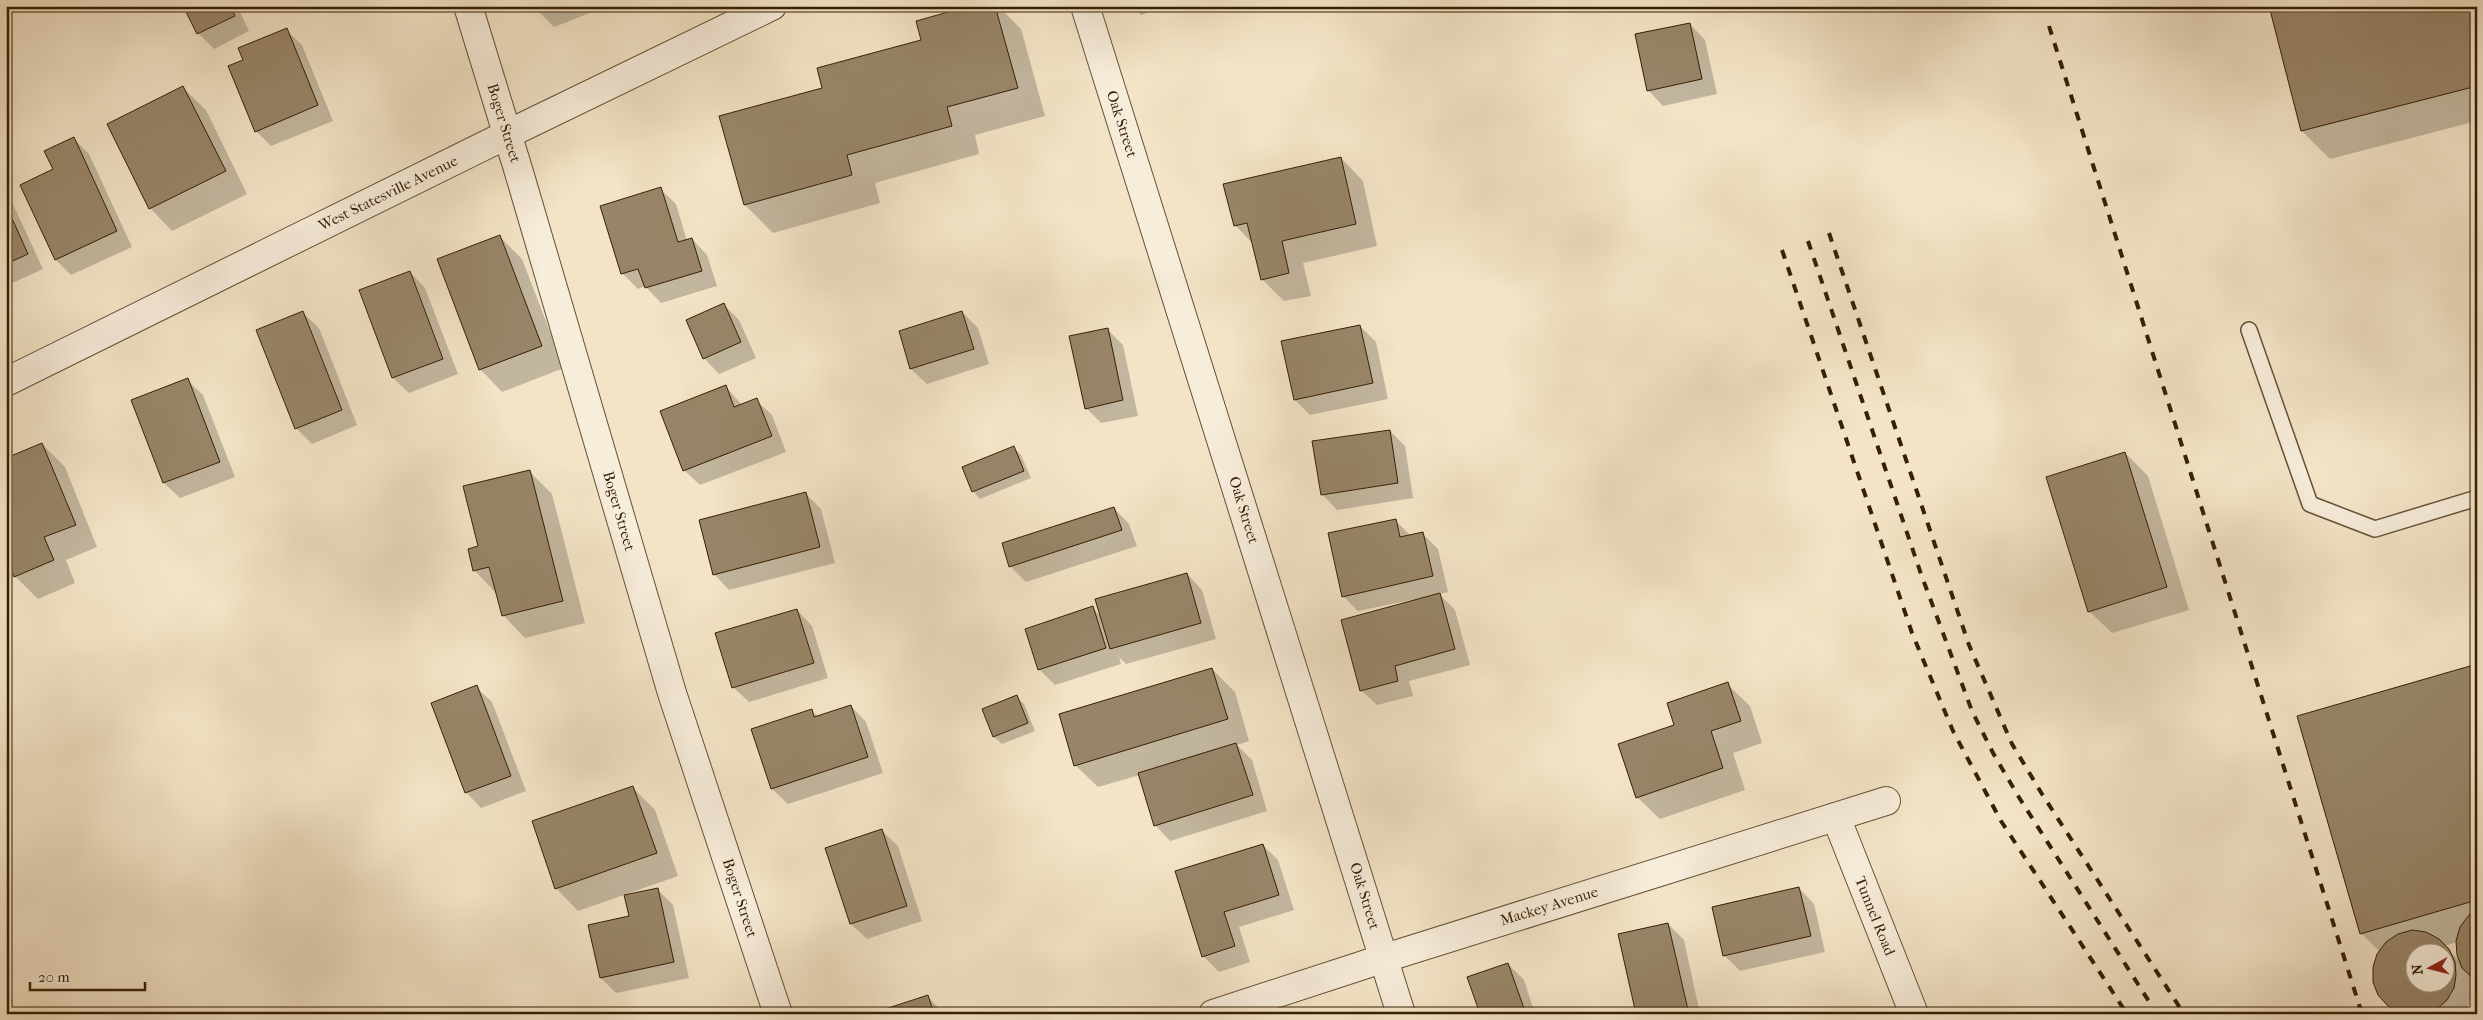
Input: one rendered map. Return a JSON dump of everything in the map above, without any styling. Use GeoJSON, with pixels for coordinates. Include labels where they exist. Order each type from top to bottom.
{"type":"FeatureCollection","features":[{"type":"Feature","properties":{"kind":"street","name":"Boger Street"},"geometry":{"type":"LineString","coordinates":[[468,6],[508,134],[672,693],[778,1014]]}},
{"type":"Feature","properties":{"kind":"street","name":"West Statesville Avenue"},"geometry":{"type":"LineString","coordinates":[[6,382],[772,6]]}},
{"type":"Feature","properties":{"kind":"street","name":"Oak Street"},"geometry":{"type":"LineString","coordinates":[[1085,6],[1401,1014]]}},
{"type":"Feature","properties":{"kind":"street","name":"Mackey Avenue"},"geometry":{"type":"LineString","coordinates":[[1213,1014],[1886,801]]}},
{"type":"Feature","properties":{"kind":"street","name":"Tunnel Road"},"geometry":{"type":"LineString","coordinates":[[1836,817],[1914,1014]]}},
{"type":"Feature","properties":{"kind":"lane"},"geometry":{"type":"LineString","coordinates":[[2249,330],[2310,504],[2375,529],[2477,498]]}},
{"type":"Feature","properties":{"kind":"building"},"geometry":{"type":"Polygon","coordinates":[[[183,6],[230,6],[235,16],[197,34],[183,6]]]}},
{"type":"Feature","properties":{"kind":"building"},"geometry":{"type":"Polygon","coordinates":[[[535,6],[553,6],[537,12],[535,6]]]}},
{"type":"Feature","properties":{"kind":"building"},"geometry":{"type":"Polygon","coordinates":[[[970,6],[995,6],[1018,88],[947,107],[952,126],[847,155],[852,175],[744,205],[719,116],[822,88],[817,68],[921,40],[916,21],[970,6]]]}},
{"type":"Feature","properties":{"kind":"building"},"geometry":{"type":"Polygon","coordinates":[[[2269,6],[2477,6],[2477,86],[2301,131],[2269,6]]]}},
{"type":"Feature","properties":{"kind":"building"},"geometry":{"type":"Polygon","coordinates":[[[1690,23],[1702,79],[1647,91],[1635,34],[1690,23]]]}},
{"type":"Feature","properties":{"kind":"building"},"geometry":{"type":"Polygon","coordinates":[[[287,28],[318,105],[255,132],[228,66],[243,60],[238,48],[287,28]]]}},
{"type":"Feature","properties":{"kind":"building"},"geometry":{"type":"Polygon","coordinates":[[[183,86],[226,171],[149,209],[107,124],[183,86]]]}},
{"type":"Feature","properties":{"kind":"building"},"geometry":{"type":"Polygon","coordinates":[[[74,137],[117,231],[55,260],[20,185],[53,169],[44,151],[74,137]]]}},
{"type":"Feature","properties":{"kind":"building"},"geometry":{"type":"Polygon","coordinates":[[[1341,157],[1356,224],[1282,241],[1289,273],[1261,280],[1247,223],[1234,226],[1223,184],[1341,157]]]}},
{"type":"Feature","properties":{"kind":"building"},"geometry":{"type":"Polygon","coordinates":[[[661,187],[678,242],[692,238],[702,271],[645,288],[638,269],[621,274],[600,206],[661,187]]]}},
{"type":"Feature","properties":{"kind":"building"},"geometry":{"type":"Polygon","coordinates":[[[6,205],[28,254],[6,264],[6,205]]]}},
{"type":"Feature","properties":{"kind":"building"},"geometry":{"type":"Polygon","coordinates":[[[500,235],[542,346],[479,370],[437,259],[500,235]]]}},
{"type":"Feature","properties":{"kind":"building"},"geometry":{"type":"Polygon","coordinates":[[[410,271],[443,359],[392,378],[359,290],[410,271]]]}},
{"type":"Feature","properties":{"kind":"building"},"geometry":{"type":"Polygon","coordinates":[[[724,303],[741,342],[703,359],[686,320],[724,303]]]}},
{"type":"Feature","properties":{"kind":"building"},"geometry":{"type":"Polygon","coordinates":[[[303,311],[342,410],[295,429],[256,330],[303,311]]]}},
{"type":"Feature","properties":{"kind":"building"},"geometry":{"type":"Polygon","coordinates":[[[962,311],[974,349],[910,369],[899,331],[962,311]]]}},
{"type":"Feature","properties":{"kind":"building"},"geometry":{"type":"Polygon","coordinates":[[[1360,325],[1373,383],[1294,400],[1281,341],[1360,325]]]}},
{"type":"Feature","properties":{"kind":"building"},"geometry":{"type":"Polygon","coordinates":[[[1108,328],[1123,400],[1085,409],[1069,336],[1108,328]]]}},
{"type":"Feature","properties":{"kind":"building"},"geometry":{"type":"Polygon","coordinates":[[[188,378],[220,462],[163,483],[131,400],[188,378]]]}},
{"type":"Feature","properties":{"kind":"building"},"geometry":{"type":"Polygon","coordinates":[[[726,385],[734,407],[757,398],[772,436],[683,471],[660,411],[726,385]]]}},
{"type":"Feature","properties":{"kind":"building"},"geometry":{"type":"Polygon","coordinates":[[[1390,430],[1398,483],[1321,495],[1312,441],[1390,430]]]}},
{"type":"Feature","properties":{"kind":"building"},"geometry":{"type":"Polygon","coordinates":[[[42,443],[76,525],[44,537],[54,560],[14,577],[6,557],[6,458],[42,443]]]}},
{"type":"Feature","properties":{"kind":"building"},"geometry":{"type":"Polygon","coordinates":[[[1014,446],[1024,471],[972,492],[962,467],[1014,446]]]}},
{"type":"Feature","properties":{"kind":"building"},"geometry":{"type":"Polygon","coordinates":[[[2125,452],[2167,587],[2088,612],[2046,477],[2125,452]]]}},
{"type":"Feature","properties":{"kind":"building"},"geometry":{"type":"Polygon","coordinates":[[[530,470],[563,601],[502,616],[489,567],[473,571],[468,549],[478,546],[463,486],[530,470]]]}},
{"type":"Feature","properties":{"kind":"building"},"geometry":{"type":"Polygon","coordinates":[[[806,492],[820,547],[713,575],[699,520],[806,492]]]}},
{"type":"Feature","properties":{"kind":"building"},"geometry":{"type":"Polygon","coordinates":[[[1114,507],[1122,530],[1009,567],[1002,543],[1114,507]]]}},
{"type":"Feature","properties":{"kind":"building"},"geometry":{"type":"Polygon","coordinates":[[[1396,519],[1400,537],[1423,532],[1433,576],[1342,597],[1328,533],[1396,519]]]}},
{"type":"Feature","properties":{"kind":"building"},"geometry":{"type":"Polygon","coordinates":[[[1187,573],[1201,623],[1110,649],[1095,599],[1187,573]]]}},
{"type":"Feature","properties":{"kind":"building"},"geometry":{"type":"Polygon","coordinates":[[[1440,593],[1455,649],[1395,666],[1398,681],[1360,691],[1341,620],[1440,593]]]}},
{"type":"Feature","properties":{"kind":"building"},"geometry":{"type":"Polygon","coordinates":[[[1093,606],[1106,648],[1038,670],[1025,629],[1093,606]]]}},
{"type":"Feature","properties":{"kind":"building"},"geometry":{"type":"Polygon","coordinates":[[[797,609],[814,663],[732,688],[715,633],[797,609]]]}},
{"type":"Feature","properties":{"kind":"building"},"geometry":{"type":"Polygon","coordinates":[[[2477,664],[2477,900],[2360,934],[2297,716],[2477,664]]]}},
{"type":"Feature","properties":{"kind":"building"},"geometry":{"type":"Polygon","coordinates":[[[1212,668],[1228,719],[1074,766],[1059,714],[1212,668]]]}},
{"type":"Feature","properties":{"kind":"building"},"geometry":{"type":"Polygon","coordinates":[[[1728,682],[1741,721],[1711,731],[1723,768],[1636,798],[1618,744],[1674,725],[1667,703],[1728,682]]]}},
{"type":"Feature","properties":{"kind":"building"},"geometry":{"type":"Polygon","coordinates":[[[477,685],[511,776],[465,793],[431,703],[477,685]]]}},
{"type":"Feature","properties":{"kind":"building"},"geometry":{"type":"Polygon","coordinates":[[[1017,695],[1028,723],[993,737],[982,709],[1017,695]]]}},
{"type":"Feature","properties":{"kind":"building"},"geometry":{"type":"Polygon","coordinates":[[[851,705],[868,757],[771,789],[751,729],[812,709],[814,717],[851,705]]]}},
{"type":"Feature","properties":{"kind":"building"},"geometry":{"type":"Polygon","coordinates":[[[1236,743],[1253,795],[1154,826],[1138,773],[1236,743]]]}},
{"type":"Feature","properties":{"kind":"building"},"geometry":{"type":"Polygon","coordinates":[[[633,786],[657,853],[555,889],[532,821],[633,786]]]}},
{"type":"Feature","properties":{"kind":"building"},"geometry":{"type":"Polygon","coordinates":[[[882,829],[907,906],[850,924],[825,848],[882,829]]]}},
{"type":"Feature","properties":{"kind":"building"},"geometry":{"type":"Polygon","coordinates":[[[1263,844],[1279,895],[1224,912],[1235,946],[1202,957],[1175,871],[1263,844]]]}},
{"type":"Feature","properties":{"kind":"building"},"geometry":{"type":"Polygon","coordinates":[[[1799,887],[1811,936],[1723,956],[1712,907],[1799,887]]]}},
{"type":"Feature","properties":{"kind":"building"},"geometry":{"type":"Polygon","coordinates":[[[658,888],[674,962],[600,978],[588,925],[629,916],[624,895],[658,888]]]}},
{"type":"Feature","properties":{"kind":"building"},"geometry":{"type":"Polygon","coordinates":[[[2477,910],[2477,982],[2462,968],[2457,955],[2456,941],[2460,927],[2469,915],[2477,910]]]}},
{"type":"Feature","properties":{"kind":"building"},"geometry":{"type":"Polygon","coordinates":[[[1668,923],[1689,1014],[1636,1014],[1618,934],[1668,923]]]}},
{"type":"Feature","properties":{"kind":"building"},"geometry":{"type":"Polygon","coordinates":[[[2412,930],[2426,932],[2442,942],[2406,942],[2406,992],[2452,992],[2447,1000],[2437,1009],[2425,1014],[2398,1012],[2387,1005],[2378,995],[2373,982],[2373,967],[2377,954],[2386,942],[2398,934],[2412,930]]]}},
{"type":"Feature","properties":{"kind":"building"},"geometry":{"type":"Polygon","coordinates":[[[1508,963],[1526,1014],[1480,1014],[1467,977],[1508,963]]]}},
{"type":"Feature","properties":{"kind":"building"},"geometry":{"type":"Polygon","coordinates":[[[928,995],[934,1014],[870,1014],[928,995]]]}},
{"type":"Feature","properties":{"kind":"railway"},"geometry":{"type":"LineString","coordinates":[[2049,26],[2362,1014]]}},
{"type":"Feature","properties":{"kind":"railway"},"geometry":{"type":"LineString","coordinates":[[1829,233],[1969,645],[2012,744],[2042,794],[2184,1014]]}},
{"type":"Feature","properties":{"kind":"railway"},"geometry":{"type":"LineString","coordinates":[[1808,241],[1921,574],[1972,711],[1993,753],[2020,799],[2157,1014]]}},
{"type":"Feature","properties":{"kind":"railway"},"geometry":{"type":"LineString","coordinates":[[1782,250],[1912,633],[1953,731],[2001,821],[2127,1014]]}}]}
